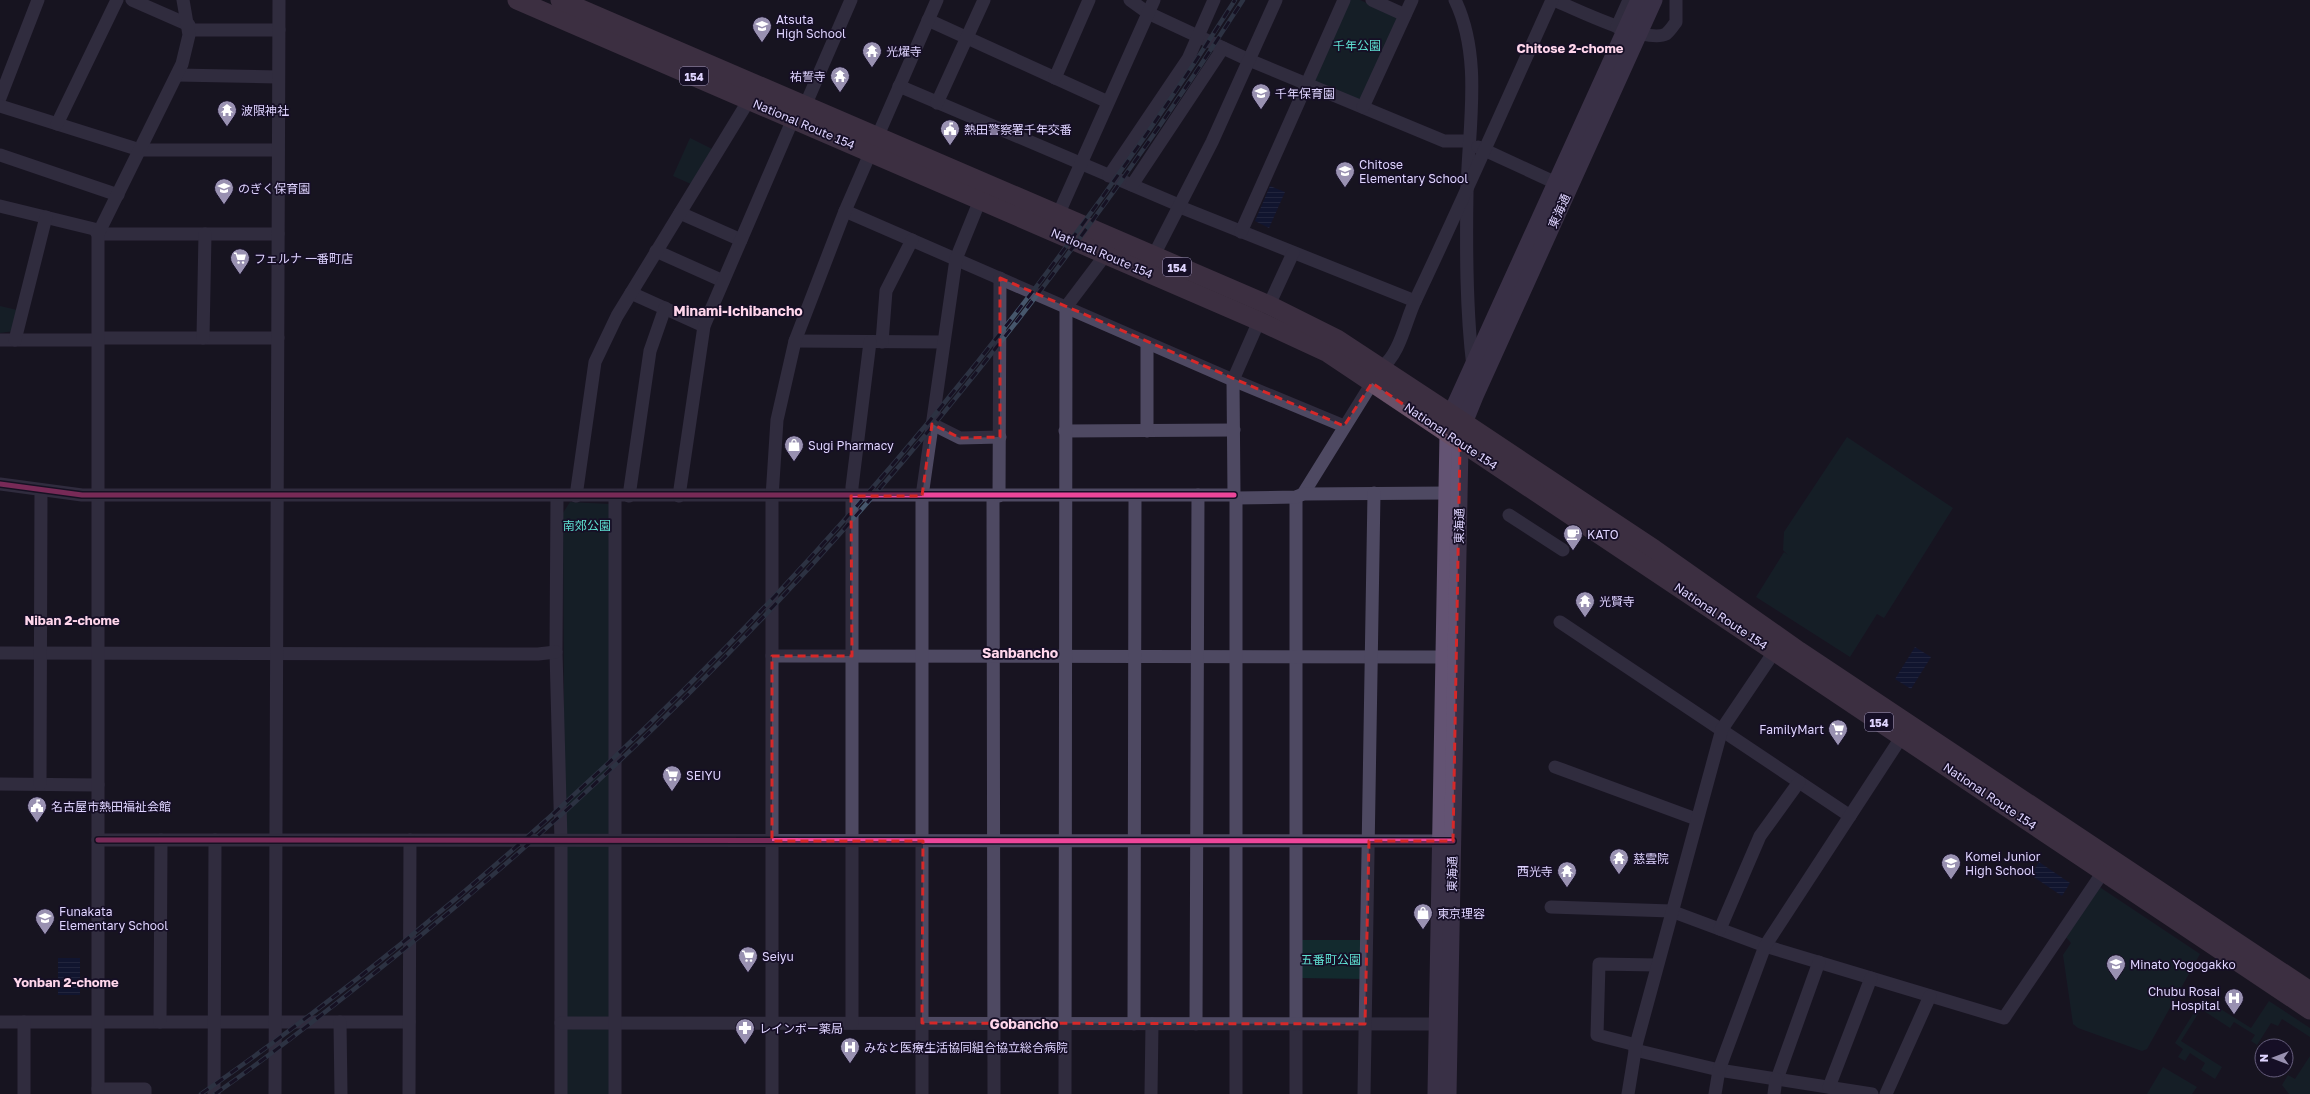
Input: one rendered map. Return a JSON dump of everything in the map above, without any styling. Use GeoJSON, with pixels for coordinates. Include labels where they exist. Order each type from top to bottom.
{"type":"FeatureCollection","features":[{"type":"Feature","properties":{"kind":"highway","name":"National Route 154"},"geometry":{"type":"LineString","coordinates":[[517,0],[750,100],[799,113]]}},
{"type":"Feature","properties":{"kind":"highway","name":"National Route 154"},"geometry":{"type":"LineString","coordinates":[[560,0],[799,113],[874,144],[1058,215],[1154,256],[1264,313],[1328,353],[1377,376],[1458,418],[1654,549],[1799,651],[2104,872],[2310,1010]]}},
{"type":"Feature","properties":{"kind":"highway","name":"National Route 154"},"geometry":{"type":"LineString","coordinates":[[874,144],[980,200],[1106,254],[1264,313]]}},
{"type":"Feature","properties":{"kind":"highway","name":"National Route 154"},"geometry":{"type":"LineString","coordinates":[[1377,376],[1454,438],[1774,652],[1906,730],[2310,991]]}},
{"type":"Feature","properties":{"kind":"main road","name":"東海通"},"geometry":{"type":"LineString","coordinates":[[1448,1094],[1447,841],[1444,657],[1447,493],[1454,438],[1458,418],[1473,369],[1556,183],[1627,30],[1643,2]]}},
{"type":"Feature","properties":{"kind":"main road","name":"東海通"},"geometry":{"type":"LineString","coordinates":[[1458,418],[1627,30]]}},
{"type":"Feature","properties":{"kind":"main road","name":"東海通"},"geometry":{"type":"LineString","coordinates":[[1436,1094],[1437,1024],[1447,841],[1454,438]]}},
{"type":"Feature","properties":{"kind":"street"},"geometry":{"type":"LineString","coordinates":[[0,98],[38,0]]}},
{"type":"Feature","properties":{"kind":"street"},"geometry":{"type":"LineString","coordinates":[[57,124],[117,0]]}},
{"type":"Feature","properties":{"kind":"street"},"geometry":{"type":"LineString","coordinates":[[132,0],[189,27],[279,30]]}},
{"type":"Feature","properties":{"kind":"street"},"geometry":{"type":"LineString","coordinates":[[145,1094],[145,1089],[98,1091],[98,234],[177,75],[186,49],[189,27],[183,0]]}},
{"type":"Feature","properties":{"kind":"street"},"geometry":{"type":"LineString","coordinates":[[275,1094],[274,840],[276,495],[278,484],[279,0]]}},
{"type":"Feature","properties":{"kind":"street"},"geometry":{"type":"LineString","coordinates":[[679,496],[704,326],[741,240],[851,0]]}},
{"type":"Feature","properties":{"kind":"street"},"geometry":{"type":"LineString","coordinates":[[772,1094],[772,497],[777,420],[795,341],[845,211],[937,0]]}},
{"type":"Feature","properties":{"kind":"street"},"geometry":{"type":"LineString","coordinates":[[937,103],[984,0]]}},
{"type":"Feature","properties":{"kind":"street"},"geometry":{"type":"LineString","coordinates":[[1055,78],[1089,0]]}},
{"type":"Feature","properties":{"kind":"street"},"geometry":{"type":"LineString","coordinates":[[1130,0],[1148,13],[1249,60],[1444,141],[1469,142],[1556,183]]}},
{"type":"Feature","properties":{"kind":"street"},"geometry":{"type":"LineString","coordinates":[[1058,215],[1154,0]]}},
{"type":"Feature","properties":{"kind":"street"},"geometry":{"type":"LineString","coordinates":[[1109,176],[1188,58],[1214,0]]}},
{"type":"Feature","properties":{"kind":"street"},"geometry":{"type":"LineString","coordinates":[[1154,256],[1180,207],[1276,0]]}},
{"type":"Feature","properties":{"kind":"street"},"geometry":{"type":"LineString","coordinates":[[1241,232],[1344,0]]}},
{"type":"Feature","properties":{"kind":"street"},"geometry":{"type":"LineString","coordinates":[[1372,0],[1405,15]]}},
{"type":"Feature","properties":{"kind":"street"},"geometry":{"type":"LineString","coordinates":[[1363,107],[1412,0]]}},
{"type":"Feature","properties":{"kind":"street"},"geometry":{"type":"LineString","coordinates":[[1455,0],[1461,13],[1470,53],[1467,192],[1468,324],[1473,369]]}},
{"type":"Feature","properties":{"kind":"street"},"geometry":{"type":"LineString","coordinates":[[1296,1094],[1296,657],[1299,496],[1377,376],[1391,361],[1414,301],[1467,192],[1553,0],[1627,30],[1659,36],[1672,29],[1676,22],[1676,0]]}},
{"type":"Feature","properties":{"kind":"street"},"geometry":{"type":"LineString","coordinates":[[1627,30],[1643,2]]}},
{"type":"Feature","properties":{"kind":"street"},"geometry":{"type":"LineString","coordinates":[[928,20],[1108,102]]}},
{"type":"Feature","properties":{"kind":"street"},"geometry":{"type":"LineString","coordinates":[[1132,185],[1223,48]]}},
{"type":"Feature","properties":{"kind":"street"},"geometry":{"type":"LineString","coordinates":[[177,75],[278,77]]}},
{"type":"Feature","properties":{"kind":"street"},"geometry":{"type":"LineString","coordinates":[[899,86],[1132,185],[1180,207],[1414,301]]}},
{"type":"Feature","properties":{"kind":"street"},"geometry":{"type":"LineString","coordinates":[[576,496],[595,362],[617,316],[750,100]]}},
{"type":"Feature","properties":{"kind":"street"},"geometry":{"type":"LineString","coordinates":[[0,106],[140,150],[278,150]]}},
{"type":"Feature","properties":{"kind":"street"},"geometry":{"type":"LineString","coordinates":[[0,155],[118,195]]}},
{"type":"Feature","properties":{"kind":"street"},"geometry":{"type":"LineString","coordinates":[[922,1094],[922,496],[956,259],[980,200]]}},
{"type":"Feature","properties":{"kind":"street"},"geometry":{"type":"LineString","coordinates":[[1,208],[94,229],[98,234]]}},
{"type":"Feature","properties":{"kind":"street"},"geometry":{"type":"LineString","coordinates":[[845,211],[1233,380],[1344,426]]}},
{"type":"Feature","properties":{"kind":"street"},"geometry":{"type":"LineString","coordinates":[[680,213],[741,240]]}},
{"type":"Feature","properties":{"kind":"street"},"geometry":{"type":"LineString","coordinates":[[15,340],[46,217]]}},
{"type":"Feature","properties":{"kind":"street"},"geometry":{"type":"LineString","coordinates":[[98,234],[278,234]]}},
{"type":"Feature","properties":{"kind":"street"},"geometry":{"type":"LineString","coordinates":[[203,338],[205,234]]}},
{"type":"Feature","properties":{"kind":"street"},"geometry":{"type":"LineString","coordinates":[[852,1023],[852,496],[876,342],[886,291],[912,240]]}},
{"type":"Feature","properties":{"kind":"street"},"geometry":{"type":"LineString","coordinates":[[656,251],[723,281]]}},
{"type":"Feature","properties":{"kind":"street"},"geometry":{"type":"LineString","coordinates":[[1236,1094],[1236,657],[1233,380],[1293,253]]}},
{"type":"Feature","properties":{"kind":"street"},"geometry":{"type":"LineString","coordinates":[[1065,1094],[1066,307],[1106,254]]}},
{"type":"Feature","properties":{"kind":"street"},"geometry":{"type":"LineString","coordinates":[[994,1094],[994,657],[996,496],[1000,437],[1000,278]]}},
{"type":"Feature","properties":{"kind":"street"},"geometry":{"type":"LineString","coordinates":[[631,293],[704,326]]}},
{"type":"Feature","properties":{"kind":"street"},"geometry":{"type":"LineString","coordinates":[[629,496],[650,351],[665,308]]}},
{"type":"Feature","properties":{"kind":"street"},"geometry":{"type":"LineString","coordinates":[[0,340],[278,338]]}},
{"type":"Feature","properties":{"kind":"street"},"geometry":{"type":"LineString","coordinates":[[795,341],[943,342]]}},
{"type":"Feature","properties":{"kind":"street"},"geometry":{"type":"LineString","coordinates":[[1147,342],[1147,431]]}},
{"type":"Feature","properties":{"kind":"street"},"geometry":{"type":"LineString","coordinates":[[932,424],[960,438],[1000,437]]}},
{"type":"Feature","properties":{"kind":"street"},"geometry":{"type":"LineString","coordinates":[[1066,431],[1234,430]]}},
{"type":"Feature","properties":{"kind":"street"},"geometry":{"type":"LineString","coordinates":[[0,484],[41,490],[98,495],[761,495],[772,497],[1299,496],[1374,493],[1447,493]]}},
{"type":"Feature","properties":{"kind":"street"},"geometry":{"type":"LineString","coordinates":[[40,784],[41,490]]}},
{"type":"Feature","properties":{"kind":"street"},"geometry":{"type":"LineString","coordinates":[[1364,1094],[1374,493]]}},
{"type":"Feature","properties":{"kind":"street"},"geometry":{"type":"LineString","coordinates":[[1196,1024],[1198,495]]}},
{"type":"Feature","properties":{"kind":"street"},"geometry":{"type":"LineString","coordinates":[[557,496],[556,652],[561,840],[561,1094]]}},
{"type":"Feature","properties":{"kind":"street"},"geometry":{"type":"LineString","coordinates":[[615,496],[615,1094]]}},
{"type":"Feature","properties":{"kind":"street"},"geometry":{"type":"LineString","coordinates":[[1134,1024],[1135,496]]}},
{"type":"Feature","properties":{"kind":"street"},"geometry":{"type":"LineString","coordinates":[[1509,515],[1563,550]]}},
{"type":"Feature","properties":{"kind":"street"},"geometry":{"type":"LineString","coordinates":[[1560,622],[1850,816]]}},
{"type":"Feature","properties":{"kind":"street"},"geometry":{"type":"LineString","coordinates":[[0,653],[275,652],[538,654],[556,652]]}},
{"type":"Feature","properties":{"kind":"street"},"geometry":{"type":"LineString","coordinates":[[1628,1094],[1635,1047],[1671,911],[1722,730],[1774,652]]}},
{"type":"Feature","properties":{"kind":"street"},"geometry":{"type":"LineString","coordinates":[[772,656],[1444,657]]}},
{"type":"Feature","properties":{"kind":"street"},"geometry":{"type":"LineString","coordinates":[[1715,1094],[1719,1070],[1765,946],[1906,730]]}},
{"type":"Feature","properties":{"kind":"street"},"geometry":{"type":"LineString","coordinates":[[1555,767],[1696,820]]}},
{"type":"Feature","properties":{"kind":"street"},"geometry":{"type":"LineString","coordinates":[[1720,929],[1760,836],[1799,782]]}},
{"type":"Feature","properties":{"kind":"street"},"geometry":{"type":"LineString","coordinates":[[0,784],[98,785]]}},
{"type":"Feature","properties":{"kind":"street"},"geometry":{"type":"LineString","coordinates":[[98,840],[1447,841]]}},
{"type":"Feature","properties":{"kind":"street"},"geometry":{"type":"LineString","coordinates":[[160,1022],[161,840]]}},
{"type":"Feature","properties":{"kind":"street"},"geometry":{"type":"LineString","coordinates":[[214,1094],[215,840]]}},
{"type":"Feature","properties":{"kind":"street"},"geometry":{"type":"LineString","coordinates":[[409,1094],[410,840]]}},
{"type":"Feature","properties":{"kind":"street"},"geometry":{"type":"LineString","coordinates":[[1551,907],[1671,911],[1765,946],[2004,1018],[2104,872]]}},
{"type":"Feature","properties":{"kind":"street"},"geometry":{"type":"LineString","coordinates":[[1774,1094],[1776,1079],[1820,962]]}},
{"type":"Feature","properties":{"kind":"street"},"geometry":{"type":"LineString","coordinates":[[1657,965],[1599,964],[1597,1035],[1719,1070],[1828,1089],[1872,1094]]}},
{"type":"Feature","properties":{"kind":"street"},"geometry":{"type":"LineString","coordinates":[[1828,1089],[1871,978]]}},
{"type":"Feature","properties":{"kind":"street"},"geometry":{"type":"LineString","coordinates":[[1886,1094],[1930,996]]}},
{"type":"Feature","properties":{"kind":"street"},"geometry":{"type":"LineString","coordinates":[[0,1022],[409,1022]]}},
{"type":"Feature","properties":{"kind":"street"},"geometry":{"type":"LineString","coordinates":[[24,1022],[24,1094]]}},
{"type":"Feature","properties":{"kind":"street"},"geometry":{"type":"LineString","coordinates":[[340,1022],[341,1094]]}},
{"type":"Feature","properties":{"kind":"street"},"geometry":{"type":"LineString","coordinates":[[561,1023],[1437,1024]]}},
{"type":"Feature","properties":{"kind":"street"},"geometry":{"type":"LineString","coordinates":[[1151,1094],[1152,1024]]}},
{"type":"Feature","properties":{"kind":"highlighted area"},"geometry":{"type":"Polygon","coordinates":[[[1000,278],[1344,426],[1372,383],[1460,443],[1453,841],[1369,841],[1365,1024],[922,1023],[923,841],[772,841],[772,656],[852,656],[851,496],[922,496],[932,424],[960,438],[1000,437],[1000,278]]]}},
{"type":"Feature","properties":{"kind":"green space","name":"千年公園"},"geometry":{"type":"Polygon","coordinates":[[[1348,0],[1360,0],[1396,16],[1398,21],[1363,98],[1359,100],[1315,81],[1314,77],[1348,0]]]}},
{"type":"Feature","properties":{"kind":"green space"},"geometry":{"type":"Polygon","coordinates":[[[690,138],[714,150],[691,184],[673,176],[690,138]]]}},
{"type":"Feature","properties":{"kind":"green space"},"geometry":{"type":"Polygon","coordinates":[[[0,306],[17,310],[14,331],[0,333],[0,306]]]}},
{"type":"Feature","properties":{"kind":"green space"},"geometry":{"type":"Polygon","coordinates":[[[1847,437],[1953,508],[1884,618],[1877,614],[1850,657],[1756,597],[1784,552],[1788,555],[1783,550],[1784,532],[1847,437]]]}},
{"type":"Feature","properties":{"kind":"green space","name":"南郊公園"},"geometry":{"type":"Polygon","coordinates":[[[570,502],[609,504],[610,1094],[566,1094],[563,513],[570,502]]]}},
{"type":"Feature","properties":{"kind":"green space"},"geometry":{"type":"Polygon","coordinates":[[[2098,886],[2200,954],[2147,1049],[2142,1051],[2078,1028],[2073,1024],[2063,955],[2071,943],[2065,936],[2098,886]]]}},
{"type":"Feature","properties":{"kind":"green space","name":"五番町公園"},"geometry":{"type":"Polygon","coordinates":[[[1300,940],[1363,940],[1363,979],[1299,978],[1300,940]]]}},
{"type":"Feature","properties":{"kind":"green space"},"geometry":{"type":"Polygon","coordinates":[[[2203,998],[2251,1028],[2269,1001],[2310,1028],[2310,1037],[2282,1019],[2278,1026],[2271,1023],[2261,1038],[2254,1038],[2254,1043],[2251,1041],[2255,1035],[2234,1022],[2230,1028],[2201,1009],[2181,1041],[2222,1067],[2215,1079],[2201,1070],[2205,1063],[2190,1053],[2185,1061],[2178,1057],[2183,1049],[2175,1043],[2203,998]]]}},
{"type":"Feature","properties":{"kind":"green space"},"geometry":{"type":"Polygon","coordinates":[[[2310,1056],[2310,1094],[2289,1094],[2282,1085],[2286,1078],[2295,1079],[2310,1056]]]}},
{"type":"Feature","properties":{"kind":"green space"},"geometry":{"type":"Polygon","coordinates":[[[2163,1067],[2197,1087],[2192,1094],[2147,1094],[2163,1067]]]}},
{"type":"Feature","properties":{"kind":"water"},"geometry":{"type":"Polygon","coordinates":[[[1270,186],[1285,192],[1269,228],[1255,221],[1270,186]]]}},
{"type":"Feature","properties":{"kind":"water"},"geometry":{"type":"Polygon","coordinates":[[[1915,647],[1931,657],[1911,689],[1895,679],[1915,647]]]}},
{"type":"Feature","properties":{"kind":"water"},"geometry":{"type":"Polygon","coordinates":[[[2039,862],[2070,883],[2062,896],[2031,875],[2039,862]]]}},
{"type":"Feature","properties":{"kind":"water"},"geometry":{"type":"Polygon","coordinates":[[[58,958],[80,958],[80,995],[58,995],[58,958]]]}},
{"type":"Feature","properties":{"kind":"railway"},"geometry":{"type":"LineString","coordinates":[[201,1094],[353,982],[499,861],[639,734],[772,599],[899,457],[1018,310],[1130,158],[1235,0]]}},
{"type":"Feature","properties":{"kind":"railway"},"geometry":{"type":"LineString","coordinates":[[215,1094],[240,1077],[361,984],[529,844],[645,736],[757,624],[863,507],[965,386],[1063,261],[1155,132],[1243,0]]}},
{"type":"Feature","properties":{"kind":"cycle path"},"geometry":{"type":"LineString","coordinates":[[0,484],[82,495],[1234,495]]}},
{"type":"Feature","properties":{"kind":"cycle path"},"geometry":{"type":"LineString","coordinates":[[98,840],[1453,841]]}},
{"type":"Feature","properties":{"kind":"place","name":"Atsuta High School"},"geometry":{"type":"Point","coordinates":[762,43]}},
{"type":"Feature","properties":{"kind":"place","name":"光燿寺"},"geometry":{"type":"Point","coordinates":[872,68]}},
{"type":"Feature","properties":{"kind":"place","name":"祐誓寺"},"geometry":{"type":"Point","coordinates":[840,93]}},
{"type":"Feature","properties":{"kind":"place","name":"千年保育園"},"geometry":{"type":"Point","coordinates":[1261,110]}},
{"type":"Feature","properties":{"kind":"place","name":"波限神社"},"geometry":{"type":"Point","coordinates":[227,127]}},
{"type":"Feature","properties":{"kind":"place","name":"熱田警察署千年交番"},"geometry":{"type":"Point","coordinates":[950,146]}},
{"type":"Feature","properties":{"kind":"place","name":"Chitose Elementary School"},"geometry":{"type":"Point","coordinates":[1345,188]}},
{"type":"Feature","properties":{"kind":"place","name":"のぎく保育園"},"geometry":{"type":"Point","coordinates":[224,205]}},
{"type":"Feature","properties":{"kind":"place","name":"フェルナ 一番町店"},"geometry":{"type":"Point","coordinates":[240,275]}},
{"type":"Feature","properties":{"kind":"place","name":"Sugi Pharmacy"},"geometry":{"type":"Point","coordinates":[794,462]}},
{"type":"Feature","properties":{"kind":"place","name":"KATO"},"geometry":{"type":"Point","coordinates":[1573,551]}},
{"type":"Feature","properties":{"kind":"place","name":"光賢寺"},"geometry":{"type":"Point","coordinates":[1585,618]}},
{"type":"Feature","properties":{"kind":"place","name":"FamilyMart"},"geometry":{"type":"Point","coordinates":[1838,746]}},
{"type":"Feature","properties":{"kind":"place","name":"SEIYU"},"geometry":{"type":"Point","coordinates":[672,792]}},
{"type":"Feature","properties":{"kind":"place","name":"名古屋市熱田福祉会館"},"geometry":{"type":"Point","coordinates":[37,823]}},
{"type":"Feature","properties":{"kind":"place","name":"慈雲院"},"geometry":{"type":"Point","coordinates":[1619,875]}},
{"type":"Feature","properties":{"kind":"place","name":"Komei Junior High School"},"geometry":{"type":"Point","coordinates":[1951,880]}},
{"type":"Feature","properties":{"kind":"place","name":"西光寺"},"geometry":{"type":"Point","coordinates":[1567,888]}},
{"type":"Feature","properties":{"kind":"place","name":"東京理容"},"geometry":{"type":"Point","coordinates":[1423,930]}},
{"type":"Feature","properties":{"kind":"place","name":"Funakata Elementary School"},"geometry":{"type":"Point","coordinates":[45,935]}},
{"type":"Feature","properties":{"kind":"place","name":"Seiyu"},"geometry":{"type":"Point","coordinates":[748,973]}},
{"type":"Feature","properties":{"kind":"place","name":"Minato Yogogakko"},"geometry":{"type":"Point","coordinates":[2116,981]}},
{"type":"Feature","properties":{"kind":"place","name":"Chubu Rosai Hospital"},"geometry":{"type":"Point","coordinates":[2234,1015]}},
{"type":"Feature","properties":{"kind":"place","name":"レインボー薬局"},"geometry":{"type":"Point","coordinates":[745,1045]}},
{"type":"Feature","properties":{"kind":"place","name":"みなと医療生活協同組合協立総合病院"},"geometry":{"type":"Point","coordinates":[850,1064]}},
{"type":"Feature","properties":{"kind":"district","name":"Chitose 2-chome"},"geometry":{"type":"Point","coordinates":[1570,48]}},
{"type":"Feature","properties":{"kind":"district","name":"Minami-Ichibancho"},"geometry":{"type":"Point","coordinates":[738,310]}},
{"type":"Feature","properties":{"kind":"district","name":"Niban 2-chome"},"geometry":{"type":"Point","coordinates":[72,620]}},
{"type":"Feature","properties":{"kind":"district","name":"Sanbancho"},"geometry":{"type":"Point","coordinates":[1020,652]}},
{"type":"Feature","properties":{"kind":"district","name":"Yonban 2-chome"},"geometry":{"type":"Point","coordinates":[66,982]}},
{"type":"Feature","properties":{"kind":"district","name":"Gobancho"},"geometry":{"type":"Point","coordinates":[1024,1023]}}]}
